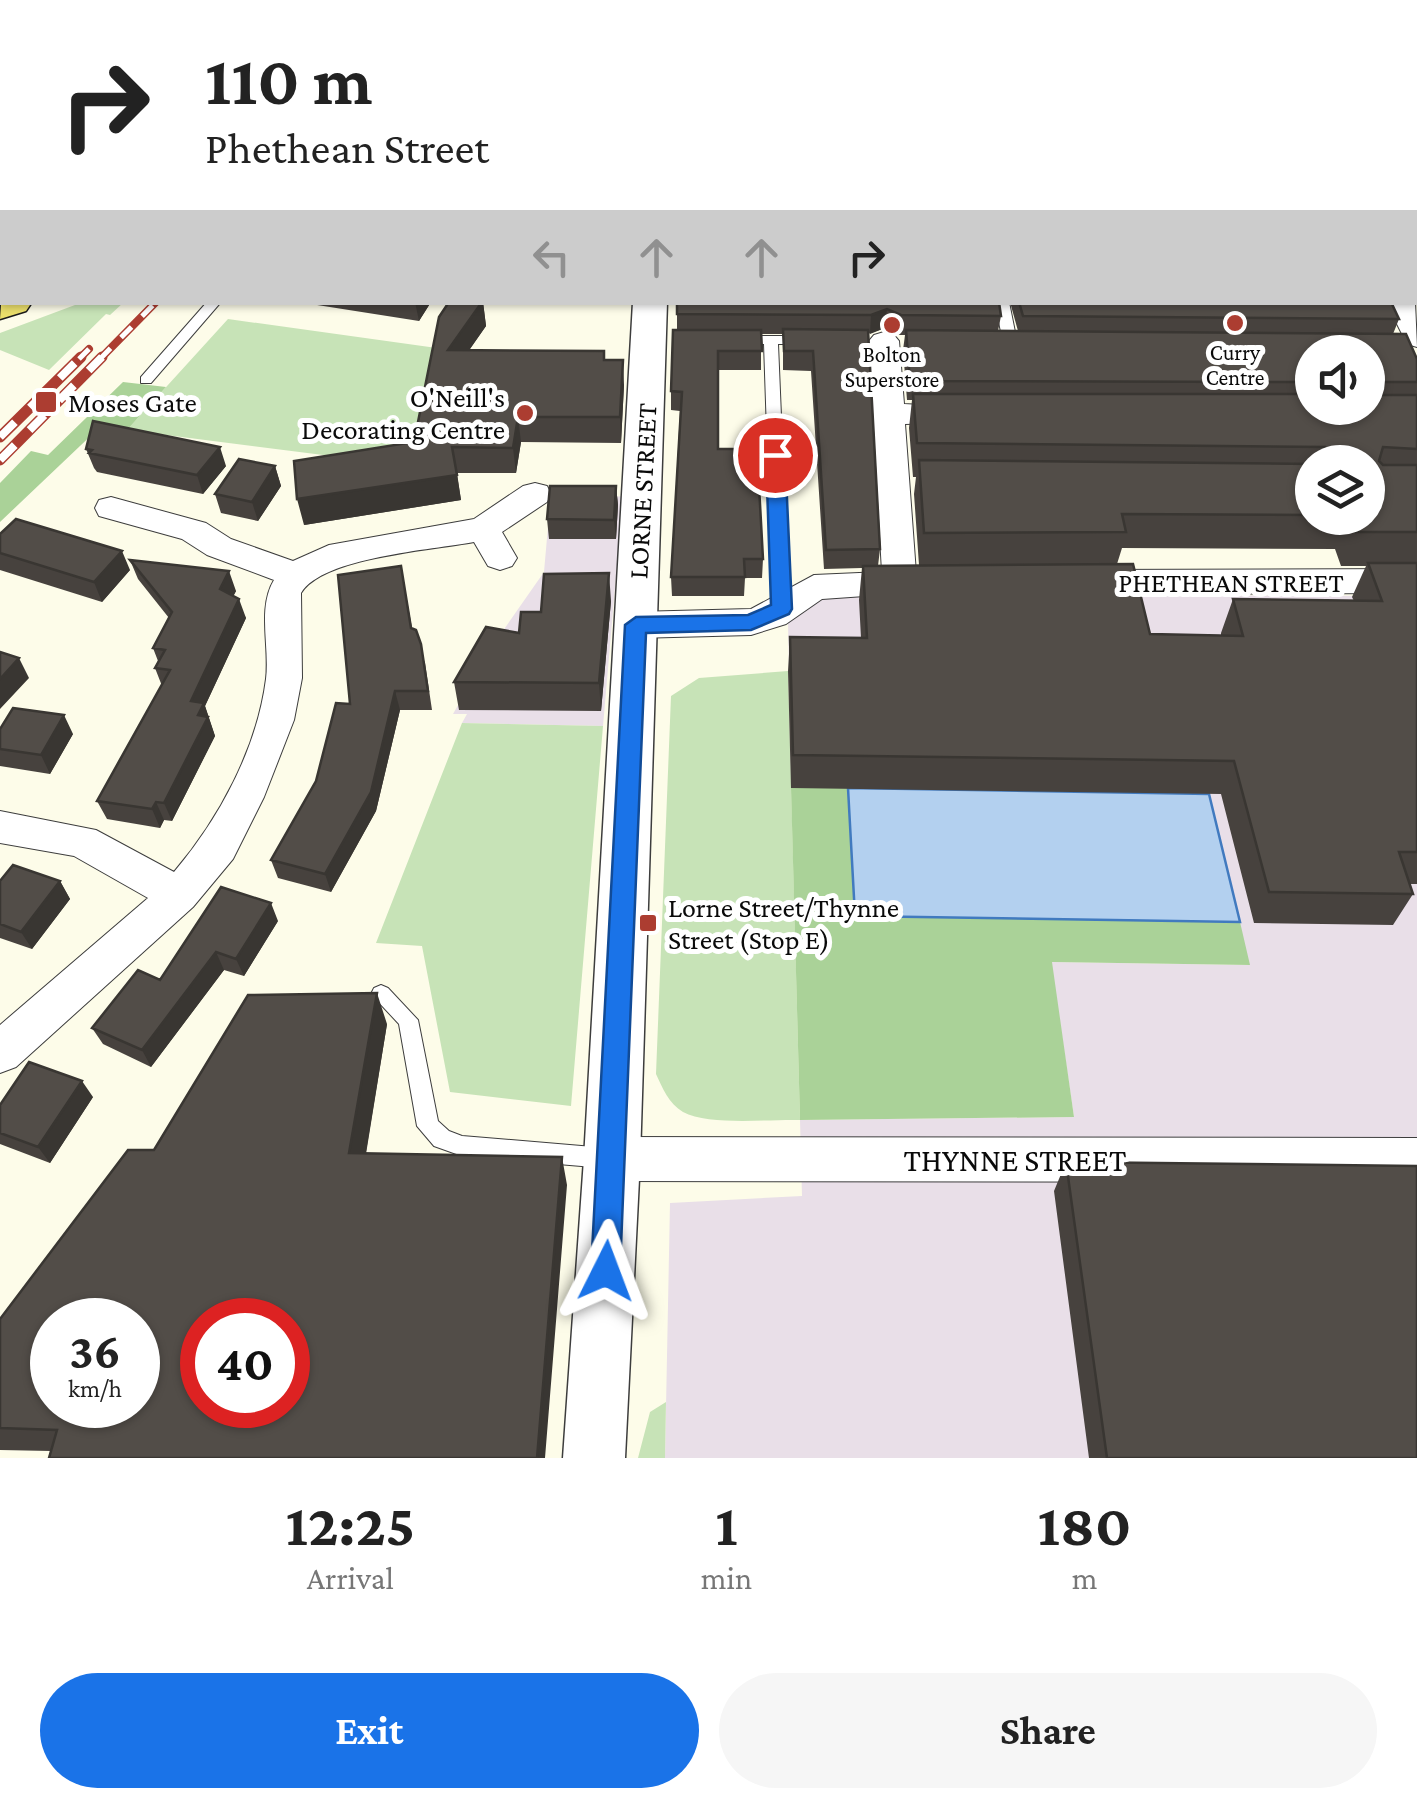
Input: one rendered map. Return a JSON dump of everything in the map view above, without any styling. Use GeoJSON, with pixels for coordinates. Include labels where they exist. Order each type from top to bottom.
{"type":"FeatureCollection","features":[{"type":"Feature","properties":{"kind":"street"},"geometry":{"type":"LineString","coordinates":[[1401,305],[1407,342]]}},
{"type":"Feature","properties":{"kind":"street","name":"LORNE STREET"},"geometry":{"type":"LineString","coordinates":[[594,1458],[655,328]]}},
{"type":"Feature","properties":{"kind":"street"},"geometry":{"type":"LineString","coordinates":[[884,341],[890,414],[906,486],[900,583]]}},
{"type":"Feature","properties":{"kind":"street"},"geometry":{"type":"LineString","coordinates":[[890,414],[988,414]]}},
{"type":"Feature","properties":{"kind":"street"},"geometry":{"type":"LineString","coordinates":[[0,1053],[178,895],[219,848],[245,797],[275,720],[284,678],[284,593],[294,575],[329,557],[492,544],[535,494]]}},
{"type":"Feature","properties":{"kind":"street"},"geometry":{"type":"LineString","coordinates":[[111,508],[147,531],[194,531],[219,547],[294,575]]}},
{"type":"Feature","properties":{"kind":"street","name":"PHETHEAN STREET"},"geometry":{"type":"LineString","coordinates":[[1059,582],[1417,581]]}},
{"type":"Feature","properties":{"kind":"street"},"geometry":{"type":"LineString","coordinates":[[636,625],[751,622],[782,609],[803,592],[828,584],[940,583]]}},
{"type":"Feature","properties":{"kind":"street"},"geometry":{"type":"LineString","coordinates":[[0,827],[82,841],[178,895]]}},
{"type":"Feature","properties":{"kind":"street","name":"THYNNE STREET"},"geometry":{"type":"LineString","coordinates":[[612,1159],[1417,1160]]}},
{"type":"Feature","properties":{"kind":"lane"},"geometry":{"type":"LineString","coordinates":[[146,380],[212,305]]}},
{"type":"Feature","properties":{"kind":"lane"},"geometry":{"type":"LineString","coordinates":[[1003,305],[1010,342]]}},
{"type":"Feature","properties":{"kind":"lane"},"geometry":{"type":"LineString","coordinates":[[718,340],[828,341]]}},
{"type":"Feature","properties":{"kind":"lane"},"geometry":{"type":"LineString","coordinates":[[771,340],[782,609]]}},
{"type":"Feature","properties":{"kind":"lane"},"geometry":{"type":"LineString","coordinates":[[992,342],[1029,342]]}},
{"type":"Feature","properties":{"kind":"lane"},"geometry":{"type":"LineString","coordinates":[[1407,342],[1417,346]]}},
{"type":"Feature","properties":{"kind":"lane"},"geometry":{"type":"LineString","coordinates":[[382,994],[408,1020],[428,1126],[442,1139],[462,1146],[612,1159]]}},
{"type":"Feature","properties":{"kind":"shaded area"},"geometry":{"type":"Polygon","coordinates":[[[623,496],[603,726],[462,723],[467,714],[453,714],[486,655],[544,572],[550,504],[623,496]]]}},
{"type":"Feature","properties":{"kind":"shaded area"},"geometry":{"type":"Polygon","coordinates":[[[1417,596],[1417,1458],[665,1458],[670,1203],[802,1196],[800,1120],[1074,1117],[1051,962],[1249,965],[791,788],[788,621],[826,597],[1417,596]]]}},
{"type":"Feature","properties":{"kind":"green space"},"geometry":{"type":"Polygon","coordinates":[[[75,305],[121,305],[106,314],[49,370],[0,350],[0,333],[75,305]]]}},
{"type":"Feature","properties":{"kind":"green space"},"geometry":{"type":"Polygon","coordinates":[[[228,319],[451,350],[418,454],[323,455],[127,430],[228,319]]]}},
{"type":"Feature","properties":{"kind":"green space"},"geometry":{"type":"Polygon","coordinates":[[[123,382],[166,387],[127,430],[100,427],[0,522],[0,483],[31,451],[48,455],[123,382]]]}},
{"type":"Feature","properties":{"kind":"green space"},"geometry":{"type":"Polygon","coordinates":[[[788,671],[800,1120],[708,1119],[678,1109],[656,1074],[671,696],[699,678],[788,671]]]}},
{"type":"Feature","properties":{"kind":"green space"},"geometry":{"type":"Polygon","coordinates":[[[462,723],[603,726],[571,1106],[450,1092],[422,946],[376,943],[462,723]]]}},
{"type":"Feature","properties":{"kind":"green space"},"geometry":{"type":"Polygon","coordinates":[[[791,788],[848,788],[855,916],[1240,922],[1250,965],[1052,962],[1074,1117],[800,1120],[791,788]]]}},
{"type":"Feature","properties":{"kind":"green space"},"geometry":{"type":"Polygon","coordinates":[[[666,1402],[665,1458],[638,1458],[650,1412],[666,1402]]]}},
{"type":"Feature","properties":{"kind":"water"},"geometry":{"type":"Polygon","coordinates":[[[848,788],[1209,794],[1240,922],[855,916],[848,788]]]}},
{"type":"Feature","properties":{"kind":"building"},"geometry":{"type":"Polygon","coordinates":[[[447,305],[480,305],[448,350],[604,351],[604,360],[623,360],[620,417],[518,417],[513,448],[452,447],[457,475],[297,499],[294,461],[414,442],[439,317],[447,305]]]}},
{"type":"Feature","properties":{"kind":"building"},"geometry":{"type":"Polygon","coordinates":[[[677,305],[999,305],[1001,316],[901,315],[887,309],[871,315],[677,314],[677,305]]]}},
{"type":"Feature","properties":{"kind":"building"},"geometry":{"type":"Polygon","coordinates":[[[1020,305],[1392,305],[1399,319],[1023,316],[1020,305]]]}},
{"type":"Feature","properties":{"kind":"building"},"geometry":{"type":"Polygon","coordinates":[[[783,329],[868,330],[880,549],[826,550],[813,351],[784,351],[783,329]]]}},
{"type":"Feature","properties":{"kind":"building"},"geometry":{"type":"Polygon","coordinates":[[[673,330],[761,330],[762,351],[718,351],[718,449],[757,449],[763,559],[744,559],[745,577],[671,577],[682,392],[671,391],[673,330]]]}},
{"type":"Feature","properties":{"kind":"building"},"geometry":{"type":"Polygon","coordinates":[[[906,330],[1406,334],[1417,359],[1417,382],[1385,382],[1385,335],[1295,335],[1295,382],[910,381],[906,330]]]}},
{"type":"Feature","properties":{"kind":"building"},"geometry":{"type":"Polygon","coordinates":[[[913,394],[1295,394],[1295,425],[1385,425],[1385,395],[1417,395],[1417,449],[1385,445],[917,443],[913,394]]]}},
{"type":"Feature","properties":{"kind":"building"},"geometry":{"type":"Polygon","coordinates":[[[93,421],[220,447],[197,475],[89,453],[92,450],[86,449],[93,421]]]}},
{"type":"Feature","properties":{"kind":"building"},"geometry":{"type":"Polygon","coordinates":[[[239,459],[275,466],[252,502],[215,494],[239,459]]]}},
{"type":"Feature","properties":{"kind":"building"},"geometry":{"type":"Polygon","coordinates":[[[919,460],[1295,464],[1295,515],[1122,514],[1126,532],[924,533],[919,460]]]}},
{"type":"Feature","properties":{"kind":"building"},"geometry":{"type":"Polygon","coordinates":[[[1385,465],[1417,465],[1417,532],[1385,532],[1385,465]]]}},
{"type":"Feature","properties":{"kind":"building"},"geometry":{"type":"Polygon","coordinates":[[[550,486],[616,486],[614,520],[547,519],[550,486]]]}},
{"type":"Feature","properties":{"kind":"building"},"geometry":{"type":"Polygon","coordinates":[[[16,519],[122,551],[94,582],[0,553],[0,534],[16,519]]]}},
{"type":"Feature","properties":{"kind":"building"},"geometry":{"type":"Polygon","coordinates":[[[130,560],[229,571],[220,589],[239,599],[191,701],[204,703],[198,715],[208,717],[164,803],[156,802],[152,809],[97,801],[170,670],[155,668],[165,650],[153,648],[172,612],[130,560]]]}},
{"type":"Feature","properties":{"kind":"building"},"geometry":{"type":"Polygon","coordinates":[[[1368,563],[1417,563],[1417,852],[1399,852],[1413,894],[1269,892],[1234,761],[793,755],[790,637],[867,638],[863,566],[1133,564],[1150,634],[1243,636],[1233,599],[1382,601],[1368,563]]]}},
{"type":"Feature","properties":{"kind":"building"},"geometry":{"type":"Polygon","coordinates":[[[401,566],[411,628],[416,630],[421,644],[428,691],[395,691],[371,792],[325,874],[271,860],[316,781],[336,703],[350,704],[338,575],[401,566]]]}},
{"type":"Feature","properties":{"kind":"building"},"geometry":{"type":"Polygon","coordinates":[[[609,573],[599,683],[454,682],[486,627],[519,633],[521,612],[541,612],[544,574],[609,573]]]}},
{"type":"Feature","properties":{"kind":"building"},"geometry":{"type":"Polygon","coordinates":[[[0,652],[19,658],[0,679],[0,652]]]}},
{"type":"Feature","properties":{"kind":"building"},"geometry":{"type":"Polygon","coordinates":[[[13,708],[64,715],[41,755],[0,749],[0,729],[13,708]]]}},
{"type":"Feature","properties":{"kind":"building"},"geometry":{"type":"Polygon","coordinates":[[[13,865],[60,881],[21,932],[0,924],[0,881],[13,865]]]}},
{"type":"Feature","properties":{"kind":"building"},"geometry":{"type":"Polygon","coordinates":[[[221,887],[271,903],[236,959],[216,952],[142,1050],[92,1028],[138,970],[160,980],[221,887]]]}},
{"type":"Feature","properties":{"kind":"building"},"geometry":{"type":"Polygon","coordinates":[[[377,993],[349,1153],[562,1157],[537,1458],[49,1458],[57,1430],[0,1428],[0,1319],[128,1150],[154,1150],[248,995],[377,993]]]}},
{"type":"Feature","properties":{"kind":"building"},"geometry":{"type":"Polygon","coordinates":[[[29,1062],[82,1081],[38,1147],[0,1133],[0,1105],[29,1062]]]}},
{"type":"Feature","properties":{"kind":"building"},"geometry":{"type":"Polygon","coordinates":[[[1066,1162],[1417,1166],[1417,1458],[1107,1458],[1066,1162]]]}},
{"type":"Feature","properties":{"kind":"railway"},"geometry":{"type":"LineString","coordinates":[[100,359],[153,305]]}},
{"type":"Feature","properties":{"kind":"railway"},"geometry":{"type":"LineString","coordinates":[[81,357],[89,349]]}},
{"type":"Feature","properties":{"kind":"railway"},"geometry":{"type":"LineString","coordinates":[[0,437],[81,357]]}},
{"type":"Feature","properties":{"kind":"railway"},"geometry":{"type":"LineString","coordinates":[[0,460],[102,357]]}},
{"type":"Feature","properties":{"kind":"place","name":"Curry Centre"},"geometry":{"type":"Point","coordinates":[1235,323]}},
{"type":"Feature","properties":{"kind":"place","name":"Bolton Superstore"},"geometry":{"type":"Point","coordinates":[892,325]}},
{"type":"Feature","properties":{"kind":"place","name":"Moses Gate"},"geometry":{"type":"Point","coordinates":[46,402]}},
{"type":"Feature","properties":{"kind":"place","name":"O'Neill's Decorating Centre"},"geometry":{"type":"Point","coordinates":[525,413]}},
{"type":"Feature","properties":{"kind":"place","name":"Lorne Street/Thynne Street (Stop E)"},"geometry":{"type":"Point","coordinates":[648,923]}},
{"type":"Feature","properties":{"kind":"route"},"geometry":{"type":"LineString","coordinates":[[606,1271],[636,625],[751,622],[782,609],[775,455]]}}]}
